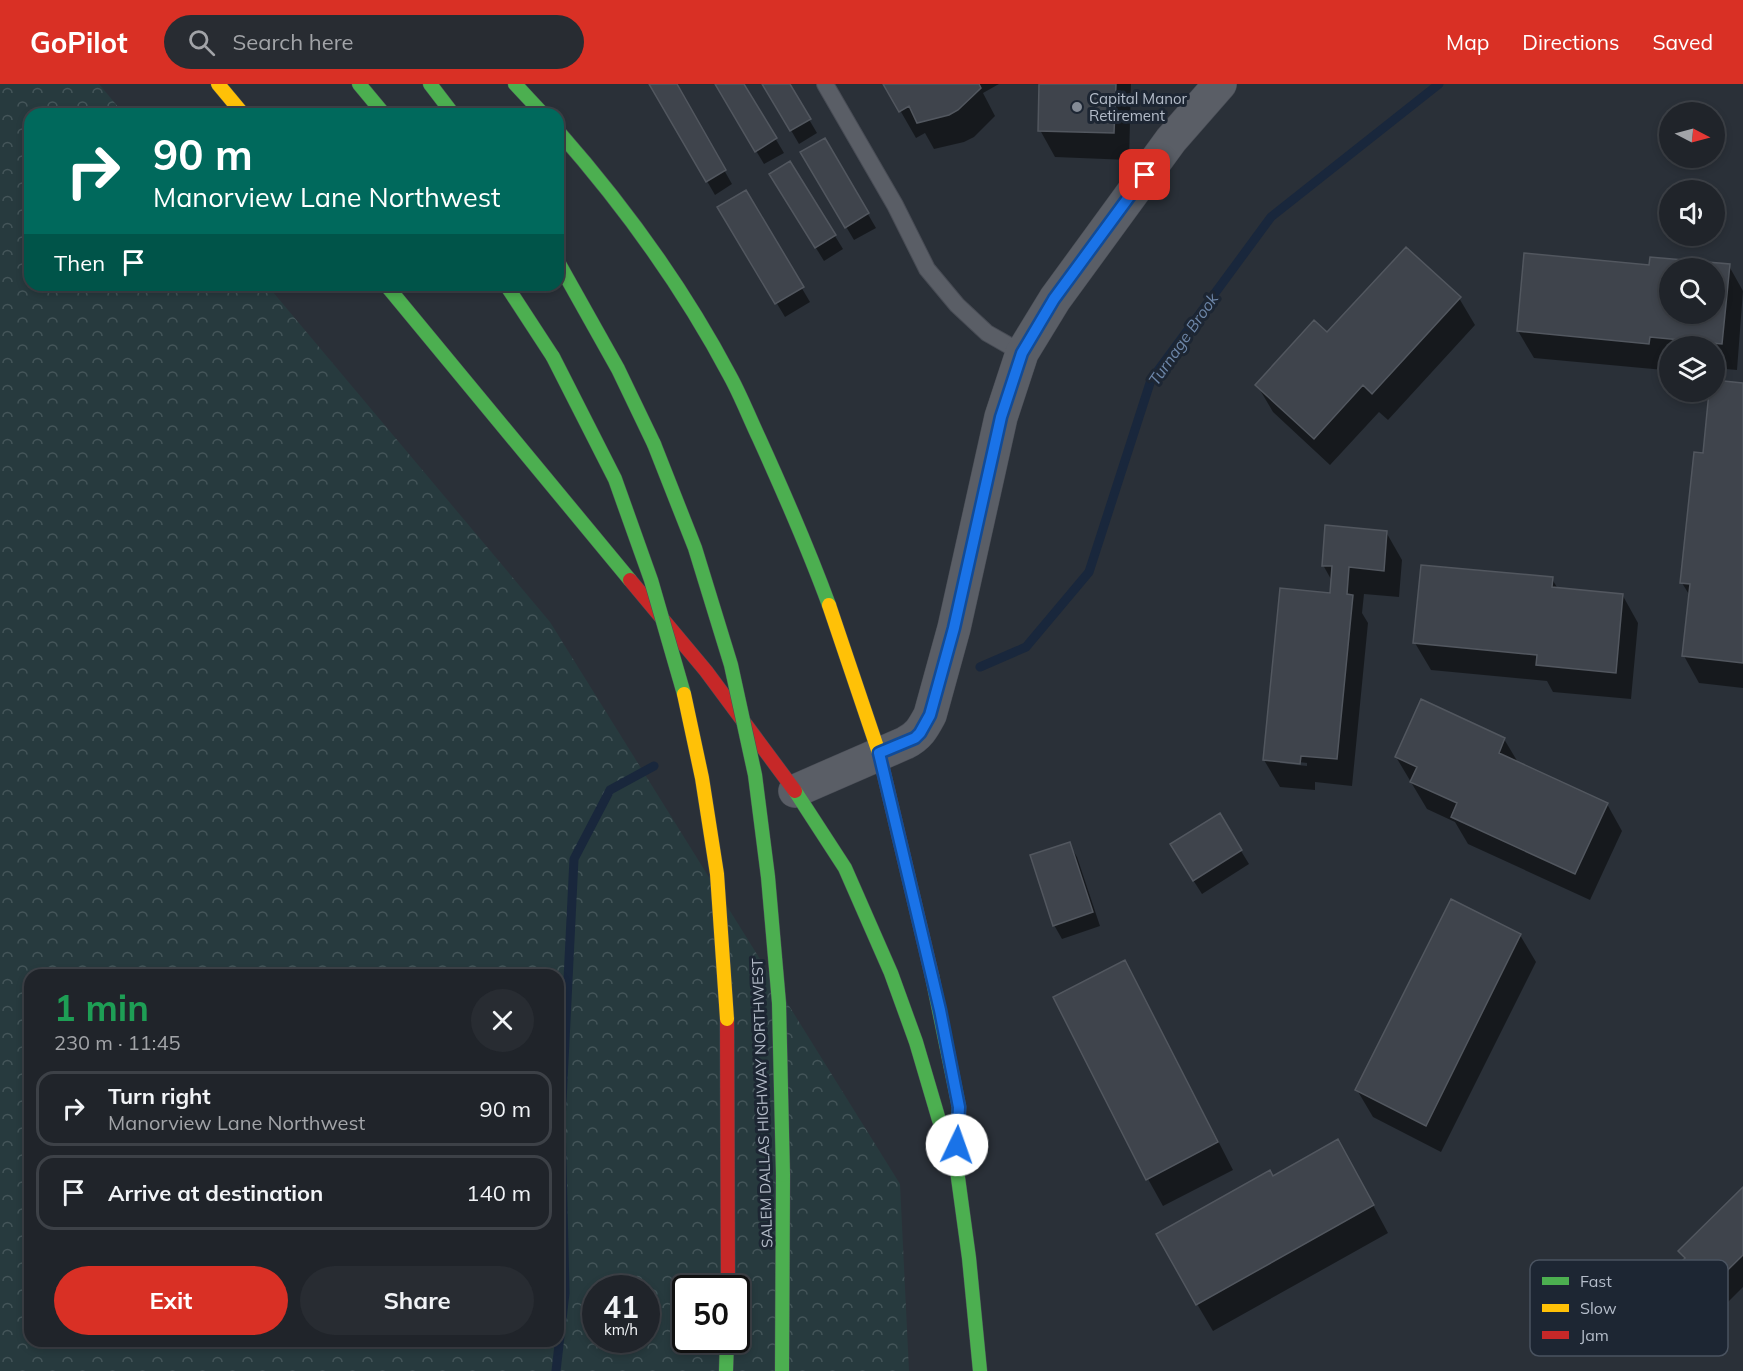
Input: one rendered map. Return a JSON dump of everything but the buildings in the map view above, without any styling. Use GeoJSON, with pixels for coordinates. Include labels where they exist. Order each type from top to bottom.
{"type":"FeatureCollection","features":[{"type":"Feature","properties":{"kind":"main road"},"geometry":{"type":"LineString","coordinates":[[218,84],[238,108]]}},
{"type":"Feature","properties":{"kind":"main road"},"geometry":{"type":"LineString","coordinates":[[359,84],[379,108]]}},
{"type":"Feature","properties":{"kind":"main road"},"geometry":{"type":"LineString","coordinates":[[430,84],[448,108]]}},
{"type":"Feature","properties":{"kind":"main road"},"geometry":{"type":"LineString","coordinates":[[515,84],[537,108]]}},
{"type":"Feature","properties":{"kind":"main road"},"geometry":{"type":"LineString","coordinates":[[564,138],[601,179],[652,249],[726,368],[790,505],[860,691],[879,753],[940,1010],[959,1107],[956,1163],[969,1258],[980,1371]]}},
{"type":"Feature","properties":{"kind":"main road","name":"SALEM DALLAS HIGHWAY NORTHWEST"},"geometry":{"type":"LineString","coordinates":[[564,273],[618,369],[654,444],[696,548],[731,665],[755,775],[768,877],[779,1003],[783,1174],[782,1371]]}},
{"type":"Feature","properties":{"kind":"main road"},"geometry":{"type":"LineString","coordinates":[[391,291],[706,670],[795,791],[845,868],[891,973],[916,1042],[939,1120],[956,1163]]}},
{"type":"Feature","properties":{"kind":"main road"},"geometry":{"type":"LineString","coordinates":[[510,291],[553,357],[615,479],[651,580],[684,693],[702,778],[717,874],[727,1019],[728,1275]]}},
{"type":"Feature","properties":{"kind":"main road"},"geometry":{"type":"LineString","coordinates":[[726,1353],[726,1371]]}},
{"type":"Feature","properties":{"kind":"street"},"geometry":{"type":"LineString","coordinates":[[795,791],[915,738],[920,733],[930,715],[954,628],[1001,417],[1022,353],[1054,299],[1164,150],[1220,84]]}},
{"type":"Feature","properties":{"kind":"lane"},"geometry":{"type":"LineString","coordinates":[[825,84],[895,205],[927,269],[957,304],[987,333],[1022,353]]}},
{"type":"Feature","properties":{"kind":"green space"},"geometry":{"type":"Polygon","coordinates":[[[0,84],[99,84],[119,108],[24,108],[24,291],[272,291],[550,622],[900,1184],[909,1371],[0,1371],[0,84]]]}},
{"type":"Feature","properties":{"kind":"waterway","name":"Turnage Brook"},"geometry":{"type":"LineString","coordinates":[[980,667],[1026,647],[1089,572],[1151,380],[1271,217],[1439,84]]}},
{"type":"Feature","properties":{"kind":"waterway","name":"Turnage Brook"},"geometry":{"type":"LineString","coordinates":[[564,1061],[574,859],[610,790],[654,766]]}},
{"type":"Feature","properties":{"kind":"waterway","name":"Turnage Brook"},"geometry":{"type":"LineString","coordinates":[[564,1250],[564,1302]]}},
{"type":"Feature","properties":{"kind":"waterway","name":"Turnage Brook"},"geometry":{"type":"LineString","coordinates":[[556,1371],[559,1347]]}},
{"type":"Feature","properties":{"kind":"traffic: fast"},"geometry":{"type":"LineString","coordinates":[[359,84],[379,108]]}},
{"type":"Feature","properties":{"kind":"traffic: fast"},"geometry":{"type":"LineString","coordinates":[[430,84],[448,108]]}},
{"type":"Feature","properties":{"kind":"traffic: fast"},"geometry":{"type":"LineString","coordinates":[[515,84],[537,108]]}},
{"type":"Feature","properties":{"kind":"traffic: fast"},"geometry":{"type":"LineString","coordinates":[[564,138],[606,188],[651,248],[712,343],[738,391],[829,605]]}},
{"type":"Feature","properties":{"kind":"traffic: fast"},"geometry":{"type":"LineString","coordinates":[[564,273],[618,369],[654,444]]}},
{"type":"Feature","properties":{"kind":"traffic: fast"},"geometry":{"type":"LineString","coordinates":[[391,291],[630,580]]}},
{"type":"Feature","properties":{"kind":"traffic: fast"},"geometry":{"type":"LineString","coordinates":[[510,291],[553,357]]}},
{"type":"Feature","properties":{"kind":"traffic: fast"},"geometry":{"type":"LineString","coordinates":[[553,357],[615,479],[651,580],[684,694]]}},
{"type":"Feature","properties":{"kind":"traffic: fast"},"geometry":{"type":"LineString","coordinates":[[654,444],[695,548],[731,665],[755,775],[768,877],[779,1003],[783,1175]]}},
{"type":"Feature","properties":{"kind":"traffic: fast"},"geometry":{"type":"LineString","coordinates":[[795,791],[845,868],[891,973],[951,1151]]}},
{"type":"Feature","properties":{"kind":"traffic: fast"},"geometry":{"type":"LineString","coordinates":[[932,976],[959,1107],[956,1163],[969,1258],[980,1371]]}},
{"type":"Feature","properties":{"kind":"traffic: fast"},"geometry":{"type":"LineString","coordinates":[[782,1371],[783,1175]]}},
{"type":"Feature","properties":{"kind":"traffic: fast"},"geometry":{"type":"LineString","coordinates":[[726,1371],[727,1353]]}},
{"type":"Feature","properties":{"kind":"traffic: slow"},"geometry":{"type":"LineString","coordinates":[[218,84],[238,108]]}},
{"type":"Feature","properties":{"kind":"traffic: slow"},"geometry":{"type":"LineString","coordinates":[[829,605],[879,753]]}},
{"type":"Feature","properties":{"kind":"traffic: slow"},"geometry":{"type":"LineString","coordinates":[[684,694],[702,778],[717,874],[727,1019]]}},
{"type":"Feature","properties":{"kind":"traffic: jam"},"geometry":{"type":"LineString","coordinates":[[630,580],[706,671],[795,791]]}},
{"type":"Feature","properties":{"kind":"traffic: jam"},"geometry":{"type":"LineString","coordinates":[[879,753],[932,976]]}},
{"type":"Feature","properties":{"kind":"traffic: jam"},"geometry":{"type":"LineString","coordinates":[[727,1019],[728,1275]]}},
{"type":"Feature","properties":{"kind":"place","name":"Capital Manor Retirement"},"geometry":{"type":"Point","coordinates":[1077,107]}},
{"type":"Feature","properties":{"kind":"route"},"geometry":{"type":"LineString","coordinates":[[957,1145],[959,1107],[940,1010],[894,808],[879,753],[915,738],[924,728],[930,715],[954,628],[1001,417],[1022,353],[1054,299],[1145,175]]}}]}
